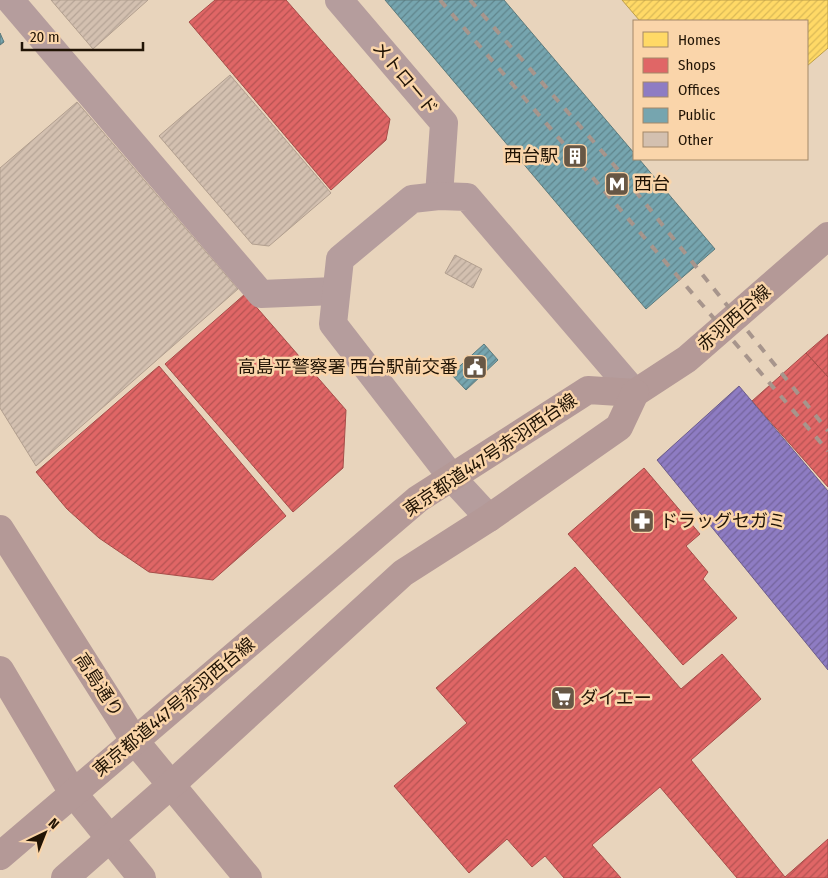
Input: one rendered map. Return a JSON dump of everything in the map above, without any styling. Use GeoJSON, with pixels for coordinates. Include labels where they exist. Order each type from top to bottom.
{"type":"FeatureCollection","features":[{"type":"Feature","properties":{"kind":"main road","name":"赤羽西台線"},"geometry":{"type":"LineString","coordinates":[[635,393],[687,359],[828,236]]}},
{"type":"Feature","properties":{"kind":"main road","name":"東京都道447号赤羽西台線"},"geometry":{"type":"LineString","coordinates":[[0,856],[418,499],[453,479],[588,390],[635,393]]}},
{"type":"Feature","properties":{"kind":"main road"},"geometry":{"type":"LineString","coordinates":[[64,878],[171,785],[403,573],[489,518],[619,428],[635,393]]}},
{"type":"Feature","properties":{"kind":"main road","name":"高島通り"},"geometry":{"type":"LineString","coordinates":[[0,529],[134,740],[248,878]]}},
{"type":"Feature","properties":{"kind":"main road"},"geometry":{"type":"LineString","coordinates":[[0,670],[73,793],[142,878]]}},
{"type":"Feature","properties":{"kind":"street"},"geometry":{"type":"LineString","coordinates":[[10,0],[261,294],[335,291]]}},
{"type":"Feature","properties":{"kind":"street","name":"メトロード"},"geometry":{"type":"LineString","coordinates":[[339,0],[444,123],[438,196]]}},
{"type":"Feature","properties":{"kind":"street"},"geometry":{"type":"LineString","coordinates":[[489,518],[453,479],[333,324],[335,291],[340,259],[412,199],[438,196],[467,197],[635,393]]}},
{"type":"Feature","properties":{"kind":"building: Homes"},"geometry":{"type":"Polygon","coordinates":[[[622,0],[828,0],[828,48],[808,65],[808,20],[639,20],[622,0]]]}},
{"type":"Feature","properties":{"kind":"building: Shops"},"geometry":{"type":"Polygon","coordinates":[[[215,0],[286,0],[390,119],[386,140],[331,190],[189,22],[215,0]]]}},
{"type":"Feature","properties":{"kind":"building: Shops"},"geometry":{"type":"Polygon","coordinates":[[[245,294],[346,410],[343,468],[293,512],[165,364],[245,294]]]}},
{"type":"Feature","properties":{"kind":"building: Shops"},"geometry":{"type":"Polygon","coordinates":[[[828,334],[828,377],[806,353],[828,334]]]}},
{"type":"Feature","properties":{"kind":"building: Shops"},"geometry":{"type":"Polygon","coordinates":[[[806,353],[828,377],[828,487],[752,401],[806,353]]]}},
{"type":"Feature","properties":{"kind":"building: Shops"},"geometry":{"type":"Polygon","coordinates":[[[159,366],[286,516],[213,580],[149,572],[99,538],[67,509],[36,472],[159,366]]]}},
{"type":"Feature","properties":{"kind":"building: Shops"},"geometry":{"type":"Polygon","coordinates":[[[644,468],[700,534],[686,546],[708,572],[703,579],[737,618],[683,665],[568,534],[644,468]]]}},
{"type":"Feature","properties":{"kind":"building: Shops"},"geometry":{"type":"Polygon","coordinates":[[[575,567],[681,689],[722,654],[761,699],[691,760],[785,877],[828,839],[828,878],[737,878],[660,787],[592,845],[621,878],[564,878],[545,856],[532,867],[507,839],[469,873],[394,786],[467,723],[436,688],[575,567]]]}},
{"type":"Feature","properties":{"kind":"building: Offices"},"geometry":{"type":"Polygon","coordinates":[[[739,386],[828,491],[828,670],[657,460],[739,386]]]}},
{"type":"Feature","properties":{"kind":"building: Public","name":"西台駅"},"geometry":{"type":"Polygon","coordinates":[[[385,0],[504,0],[633,152],[633,160],[640,160],[715,249],[646,309],[385,0]]]}},
{"type":"Feature","properties":{"kind":"building: Public"},"geometry":{"type":"Polygon","coordinates":[[[0,33],[4,42],[0,45],[0,33]]]}},
{"type":"Feature","properties":{"kind":"building: Public"},"geometry":{"type":"Polygon","coordinates":[[[484,344],[498,360],[466,390],[451,374],[484,344]]]}},
{"type":"Feature","properties":{"kind":"building: Other"},"geometry":{"type":"Polygon","coordinates":[[[51,0],[148,0],[93,49],[51,0]]]}},
{"type":"Feature","properties":{"kind":"building: Other"},"geometry":{"type":"Polygon","coordinates":[[[230,75],[331,193],[269,246],[252,244],[159,136],[230,75]]]}},
{"type":"Feature","properties":{"kind":"building: Other"},"geometry":{"type":"Polygon","coordinates":[[[77,102],[238,289],[36,466],[0,408],[0,168],[77,102]]]}},
{"type":"Feature","properties":{"kind":"building: Other"},"geometry":{"type":"Polygon","coordinates":[[[455,255],[482,269],[473,288],[445,273],[455,255]]]}},
{"type":"Feature","properties":{"kind":"railway"},"geometry":{"type":"LineString","coordinates":[[440,0],[828,451]]}},
{"type":"Feature","properties":{"kind":"railway"},"geometry":{"type":"LineString","coordinates":[[470,0],[620,172],[828,431]]}},
{"type":"Feature","properties":{"kind":"place","name":"西台駅"},"geometry":{"type":"Point","coordinates":[575,156]}},
{"type":"Feature","properties":{"kind":"place","name":"西台"},"geometry":{"type":"Point","coordinates":[617,184]}},
{"type":"Feature","properties":{"kind":"place","name":"高島平警察署 西台駅前交番"},"geometry":{"type":"Point","coordinates":[475,367]}},
{"type":"Feature","properties":{"kind":"place","name":"ドラッグセガミ"},"geometry":{"type":"Point","coordinates":[642,521]}},
{"type":"Feature","properties":{"kind":"place","name":"ダイエー"},"geometry":{"type":"Point","coordinates":[563,698]}}]}
